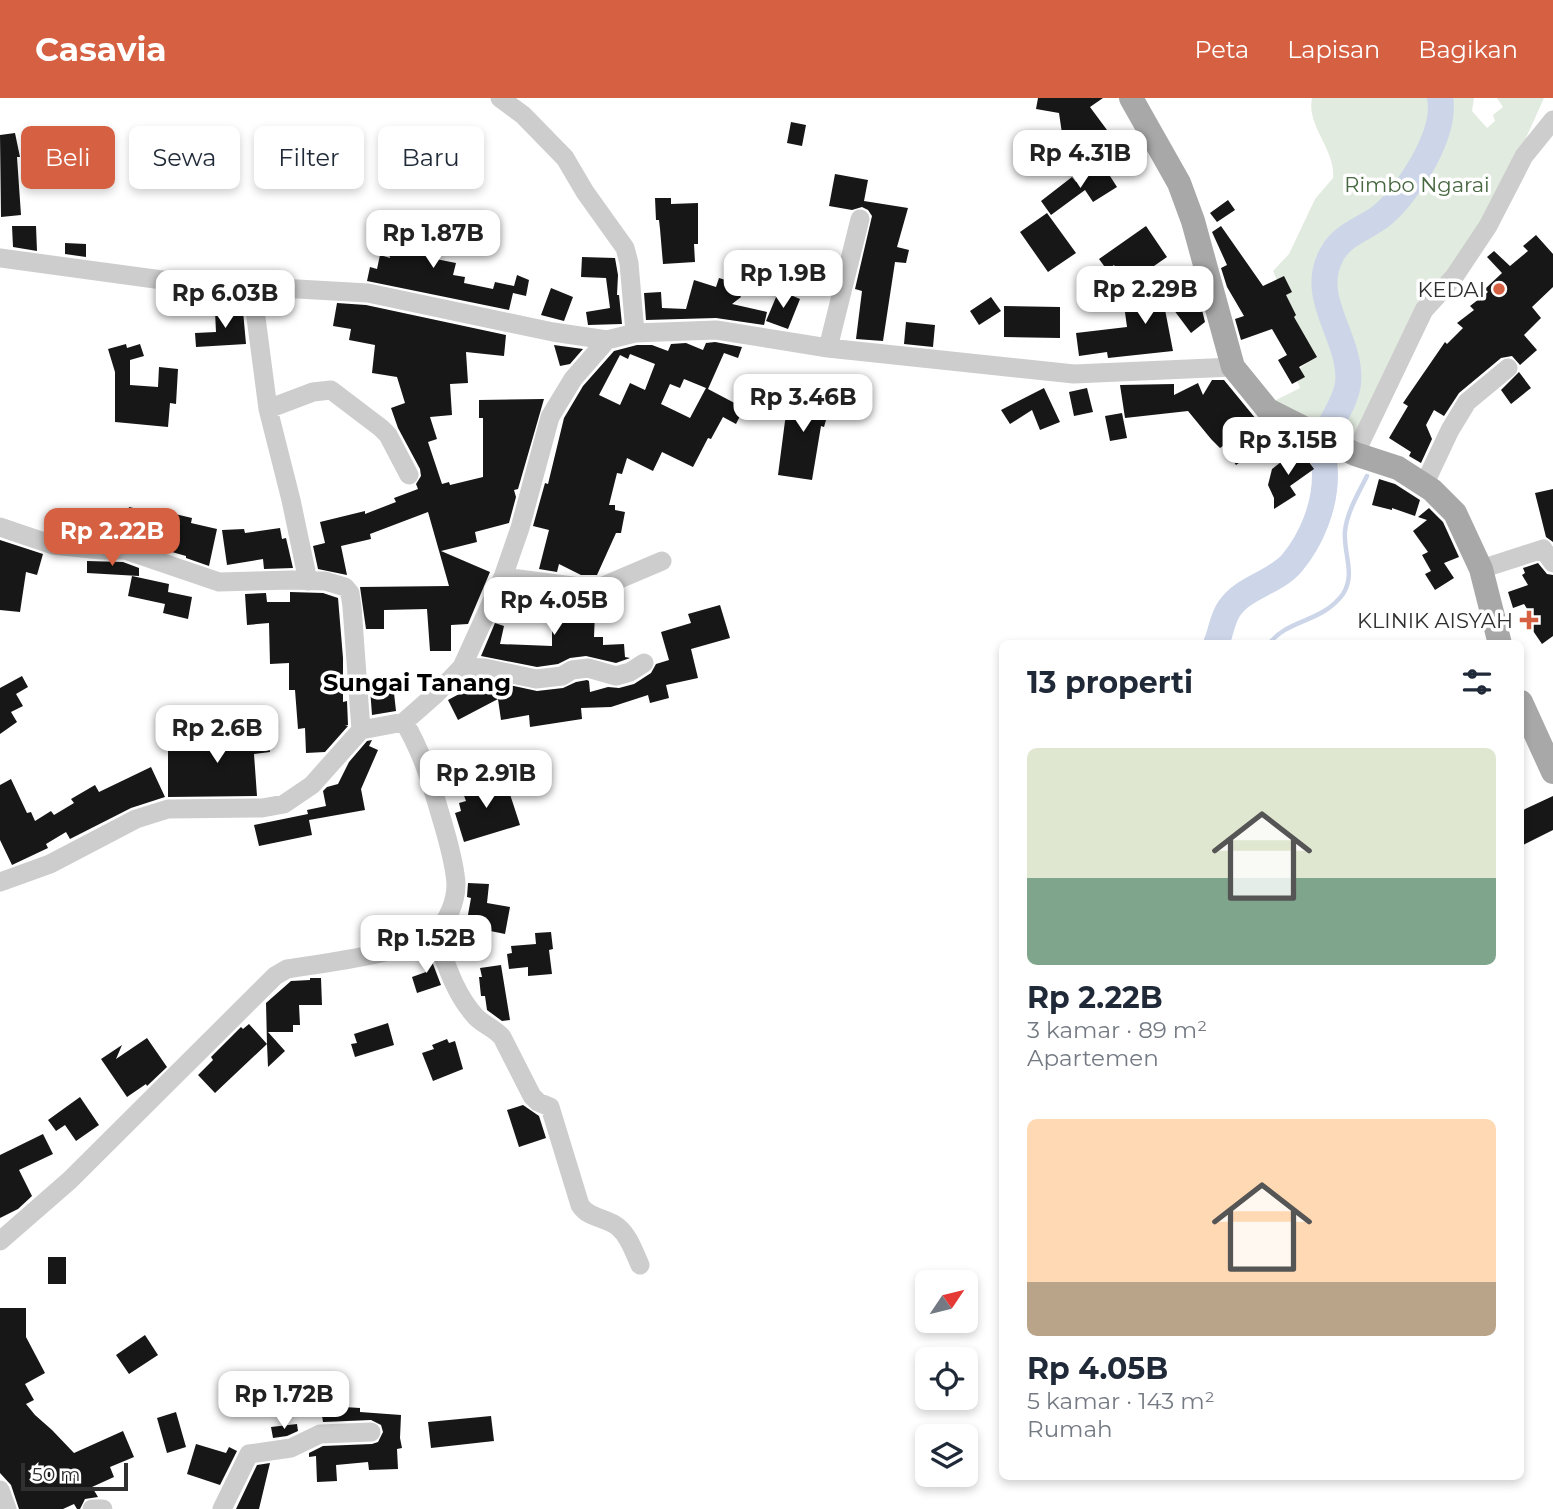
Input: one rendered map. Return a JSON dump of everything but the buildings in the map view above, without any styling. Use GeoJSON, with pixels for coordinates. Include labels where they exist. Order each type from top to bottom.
{"type":"FeatureCollection","features":[{"type":"Feature","properties":{"kind":"main road"},"geometry":{"type":"LineString","coordinates":[[1131,98],[1179,183],[1193,221],[1233,367],[1261,403],[1278,415],[1355,454],[1398,468],[1424,485],[1455,513],[1481,569],[1499,640]]}},
{"type":"Feature","properties":{"kind":"main road"},"geometry":{"type":"LineString","coordinates":[[1524,709],[1553,772]]}},
{"type":"Feature","properties":{"kind":"street"},"geometry":{"type":"LineString","coordinates":[[500,98],[523,116],[565,158],[585,192],[625,248],[629,262],[635,332]]}},
{"type":"Feature","properties":{"kind":"street"},"geometry":{"type":"LineString","coordinates":[[1355,454],[1424,310],[1454,277],[1488,226],[1524,156],[1553,120]]}},
{"type":"Feature","properties":{"kind":"street"},"geometry":{"type":"LineString","coordinates":[[828,348],[860,219]]}},
{"type":"Feature","properties":{"kind":"street"},"geometry":{"type":"LineString","coordinates":[[0,258],[177,282],[368,293],[607,340],[635,332],[716,330],[828,348],[1074,374],[1233,367]]}},
{"type":"Feature","properties":{"kind":"street"},"geometry":{"type":"LineString","coordinates":[[252,287],[268,409],[292,500],[307,581]]}},
{"type":"Feature","properties":{"kind":"street"},"geometry":{"type":"LineString","coordinates":[[0,882],[50,864],[136,819],[168,809],[262,808],[284,804],[312,785],[361,730],[404,722],[438,693],[462,667],[503,577],[520,528],[550,417],[573,379],[607,340]]}},
{"type":"Feature","properties":{"kind":"street"},"geometry":{"type":"LineString","coordinates":[[1424,485],[1450,430],[1467,402],[1508,368]]}},
{"type":"Feature","properties":{"kind":"street"},"geometry":{"type":"LineString","coordinates":[[268,409],[313,392],[331,390],[388,435],[409,475]]}},
{"type":"Feature","properties":{"kind":"street"},"geometry":{"type":"LineString","coordinates":[[0,527],[53,545],[125,550],[219,582],[307,581],[345,587],[350,593],[361,730]]}},
{"type":"Feature","properties":{"kind":"street"},"geometry":{"type":"LineString","coordinates":[[1481,569],[1550,550]]}},
{"type":"Feature","properties":{"kind":"street"},"geometry":{"type":"LineString","coordinates":[[503,577],[596,589],[662,561]]}},
{"type":"Feature","properties":{"kind":"street"},"geometry":{"type":"LineString","coordinates":[[462,667],[485,668],[536,679],[562,676],[572,670],[588,667],[616,676],[628,673],[645,663]]}},
{"type":"Feature","properties":{"kind":"street"},"geometry":{"type":"LineString","coordinates":[[0,1241],[70,1180],[275,976],[286,969],[394,950],[435,934],[453,908],[456,884],[451,853],[433,789],[417,744],[404,722]]}},
{"type":"Feature","properties":{"kind":"street"},"geometry":{"type":"LineString","coordinates":[[435,934],[459,993],[478,1019],[502,1037],[535,1099],[550,1107],[580,1205],[591,1216],[608,1220],[623,1232],[640,1265]]}},
{"type":"Feature","properties":{"kind":"street"},"geometry":{"type":"LineString","coordinates":[[222,1509],[249,1454],[291,1448],[320,1434],[372,1432]]}},
{"type":"Feature","properties":{"kind":"street"},"geometry":{"type":"LineString","coordinates":[[0,1490],[7,1509]]}},
{"type":"Feature","properties":{"kind":"street"},"geometry":{"type":"LineString","coordinates":[[92,1509],[103,1509]]}},
{"type":"Feature","properties":{"kind":"green space","name":"Rimbo Ngarai"},"geometry":{"type":"Polygon","coordinates":[[[1312,98],[1474,98],[1472,111],[1487,128],[1495,121],[1493,115],[1503,107],[1497,98],[1544,98],[1513,167],[1485,247],[1430,317],[1367,446],[1258,409],[1300,388],[1294,373],[1312,359],[1273,271],[1289,254],[1315,199],[1333,178],[1330,158],[1313,118],[1312,98]]]}},
{"type":"Feature","properties":{"kind":"waterway"},"geometry":{"type":"LineString","coordinates":[[1217,640],[1229,609],[1242,595],[1285,570],[1306,543],[1316,522],[1323,498],[1324,443],[1344,400],[1348,384],[1344,351],[1328,304],[1325,272],[1340,243],[1380,217],[1413,180],[1437,129],[1441,113],[1440,98]]}},
{"type":"Feature","properties":{"kind":"waterway"},"geometry":{"type":"LineString","coordinates":[[1272,640],[1285,630],[1325,611],[1343,594],[1349,579],[1346,524],[1367,476]]}},
{"type":"Feature","properties":{"kind":"place","name":"KEDAI"},"geometry":{"type":"Point","coordinates":[1499,289]}},
{"type":"Feature","properties":{"kind":"place","name":"KLINIK AISYAH"},"geometry":{"type":"Point","coordinates":[1529,620]}},
{"type":"Feature","properties":{"kind":"district","name":"Sungai Tanang"},"geometry":{"type":"Point","coordinates":[417,682]}}]}
